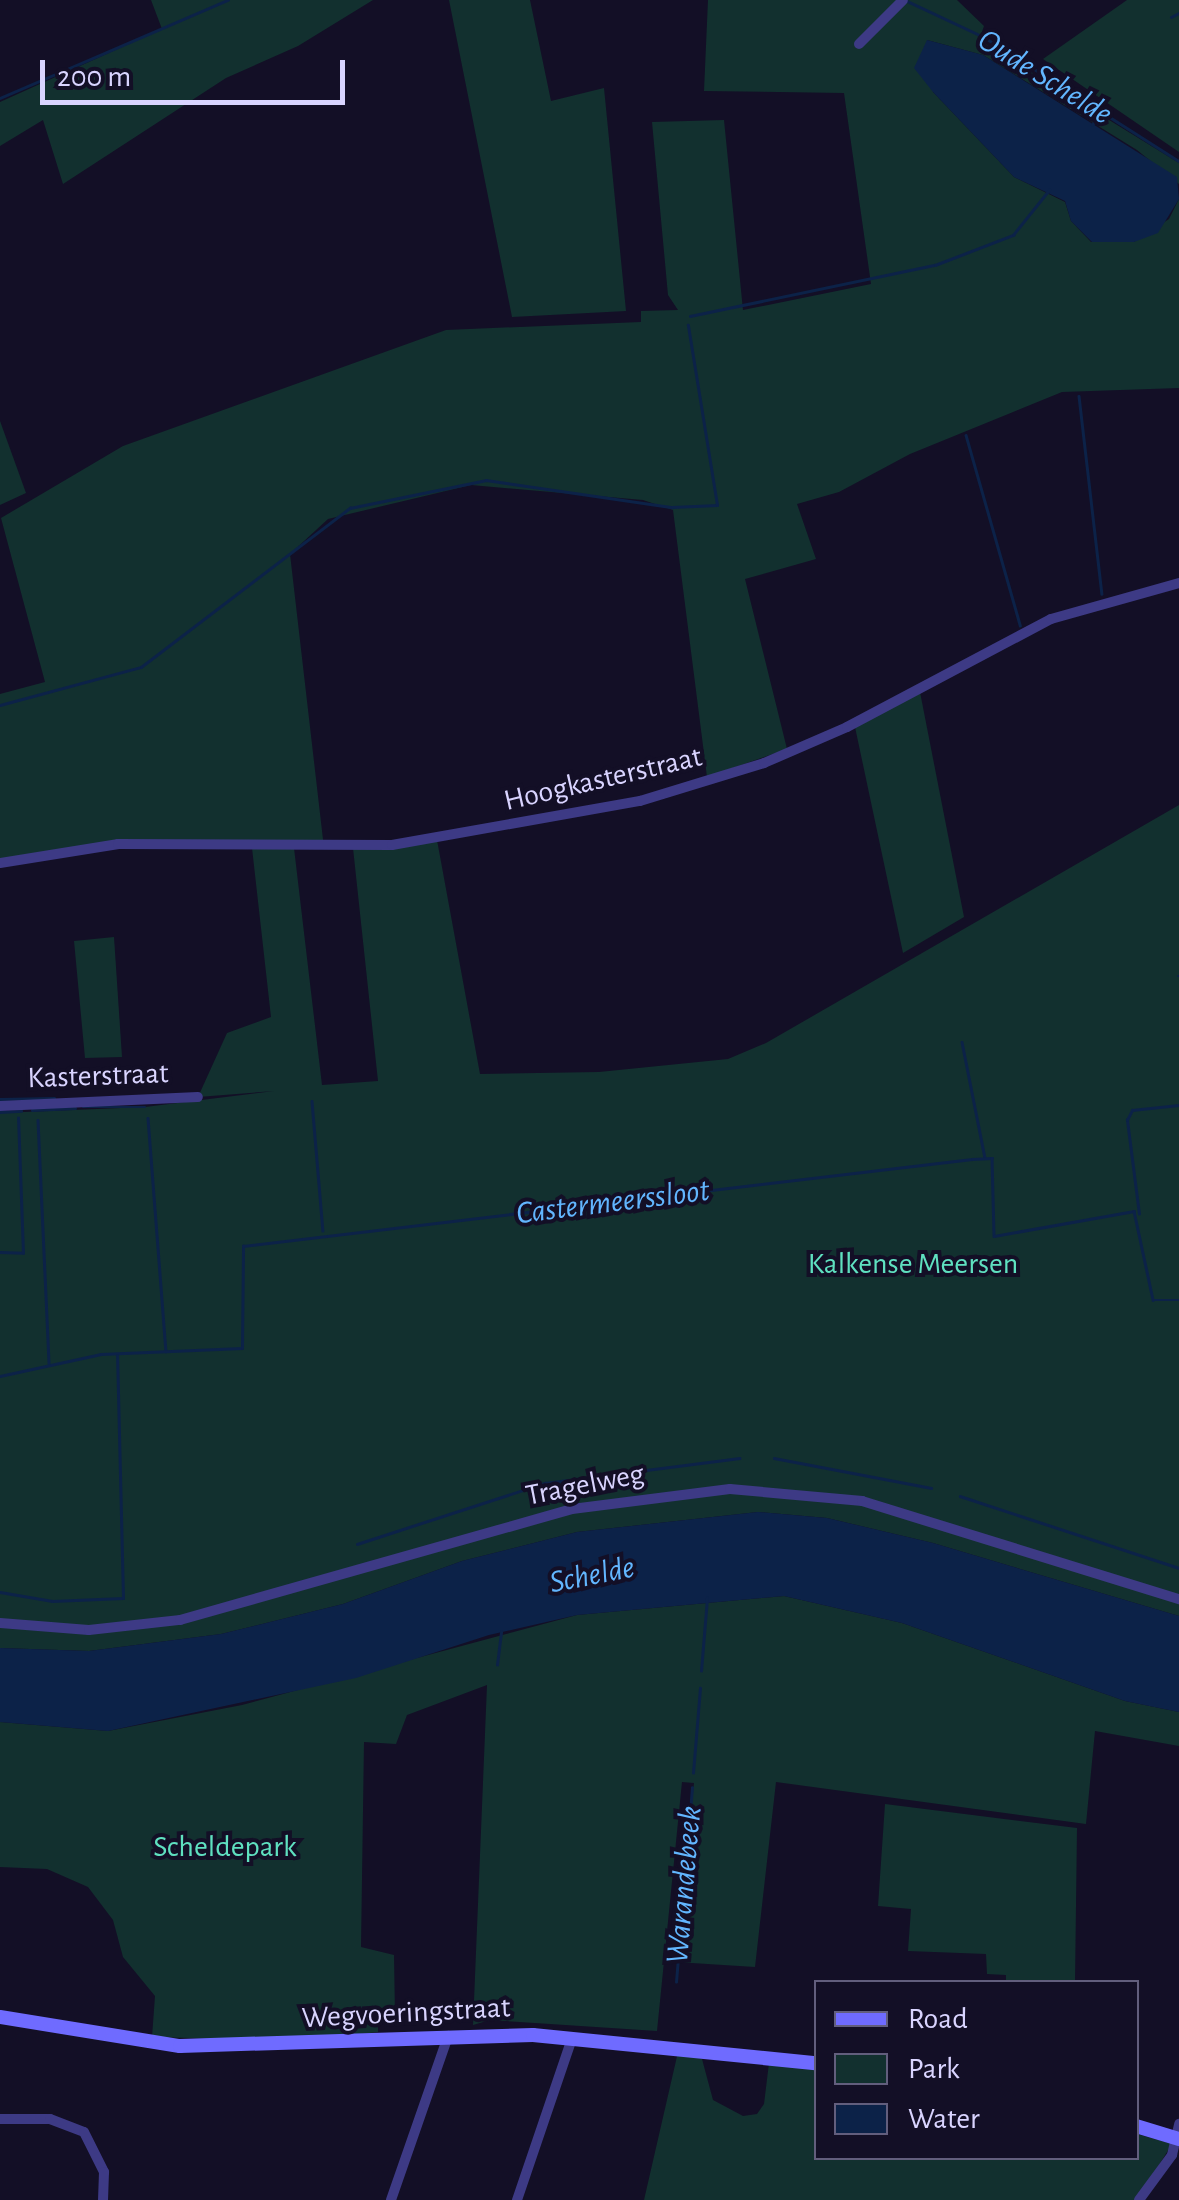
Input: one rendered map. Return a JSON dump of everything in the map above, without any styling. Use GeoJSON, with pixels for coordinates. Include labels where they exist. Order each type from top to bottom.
{"type":"FeatureCollection","features":[{"type":"Feature","properties":{"kind":"main road","name":"Wegvoeringstraat"},"geometry":{"type":"LineString","coordinates":[[0,2017],[235,2049],[448,2036],[572,2038],[814,2063]]}},
{"type":"Feature","properties":{"kind":"main road"},"geometry":{"type":"LineString","coordinates":[[1142,2128],[1178,2134]]}},
{"type":"Feature","properties":{"kind":"street"},"geometry":{"type":"LineString","coordinates":[[859,44],[903,0]]}},
{"type":"Feature","properties":{"kind":"street","name":"Hoogkasterstraat"},"geometry":{"type":"LineString","coordinates":[[0,862],[118,844],[392,845],[640,802],[764,762],[847,727],[1051,619],[1179,583]]}},
{"type":"Feature","properties":{"kind":"street","name":"Kasterstraat"},"geometry":{"type":"LineString","coordinates":[[0,1106],[198,1097]]}},
{"type":"Feature","properties":{"kind":"street","name":"Tragelweg"},"geometry":{"type":"LineString","coordinates":[[0,1623],[89,1630],[180,1620],[572,1509],[730,1489],[888,1508],[1179,1599]]}},
{"type":"Feature","properties":{"kind":"street"},"geometry":{"type":"LineString","coordinates":[[391,2200],[448,2036]]}},
{"type":"Feature","properties":{"kind":"street"},"geometry":{"type":"LineString","coordinates":[[517,2200],[572,2038]]}},
{"type":"Feature","properties":{"kind":"street"},"geometry":{"type":"LineString","coordinates":[[0,2120],[50,2119],[84,2132],[104,2172],[103,2200]]}},
{"type":"Feature","properties":{"kind":"street"},"geometry":{"type":"LineString","coordinates":[[1139,2200],[1172,2154],[1178,2134]]}},
{"type":"Feature","properties":{"kind":"green space"},"geometry":{"type":"Polygon","coordinates":[[[151,0],[373,0],[298,46],[226,78],[63,184],[43,120],[0,146],[0,102],[162,29],[151,0]]]}},
{"type":"Feature","properties":{"kind":"green space"},"geometry":{"type":"Polygon","coordinates":[[[449,0],[530,0],[551,101],[604,88],[626,311],[512,317],[449,0]]]}},
{"type":"Feature","properties":{"kind":"green space","name":"Kalkense Meersen"},"geometry":{"type":"Polygon","coordinates":[[[708,0],[957,0],[984,26],[979,40],[1179,163],[1179,184],[1137,150],[983,55],[927,40],[933,92],[1014,177],[1065,202],[1071,221],[1091,242],[1134,242],[1169,219],[1179,199],[1179,388],[1062,392],[910,454],[839,492],[797,504],[816,559],[745,579],[787,749],[707,777],[673,510],[643,500],[471,485],[328,519],[290,554],[324,848],[294,848],[322,1085],[378,1081],[353,848],[437,840],[480,1074],[599,1072],[728,1059],[766,1043],[1179,805],[1179,1616],[933,1543],[827,1518],[758,1512],[577,1532],[462,1561],[343,1604],[221,1634],[89,1651],[0,1648],[0,1113],[145,1107],[274,1091],[198,1097],[227,1033],[271,1017],[252,848],[139,843],[0,863],[0,694],[45,682],[1,518],[123,446],[446,330],[641,322],[641,311],[678,310],[668,295],[652,122],[724,120],[743,310],[871,284],[844,93],[704,91],[708,0]]]}},
{"type":"Feature","properties":{"kind":"green space"},"geometry":{"type":"Polygon","coordinates":[[[1127,0],[1179,0],[1179,152],[1043,59],[1127,0]]]}},
{"type":"Feature","properties":{"kind":"green space"},"geometry":{"type":"Polygon","coordinates":[[[0,421],[26,493],[0,505],[0,421]]]}},
{"type":"Feature","properties":{"kind":"green space"},"geometry":{"type":"Polygon","coordinates":[[[920,692],[964,917],[903,953],[855,727],[920,692]]]}},
{"type":"Feature","properties":{"kind":"green space"},"geometry":{"type":"Polygon","coordinates":[[[114,937],[122,1057],[85,1058],[74,941],[114,937]]]}},
{"type":"Feature","properties":{"kind":"green space","name":"Scheldepark"},"geometry":{"type":"Polygon","coordinates":[[[784,1596],[902,1623],[1125,1701],[1179,1712],[1179,1746],[1095,1731],[1086,1824],[776,1782],[755,1967],[676,1962],[694,1783],[682,1782],[657,2031],[490,2020],[473,2025],[487,1685],[407,1715],[396,1744],[364,1742],[361,1947],[394,1955],[395,2015],[378,2017],[378,2032],[302,2041],[152,2037],[155,1996],[123,1957],[113,1920],[88,1887],[47,1869],[0,1867],[0,1722],[108,1731],[242,1705],[577,1615],[784,1596]]]}},
{"type":"Feature","properties":{"kind":"green space"},"geometry":{"type":"Polygon","coordinates":[[[885,1804],[1077,1828],[1075,1980],[1006,1980],[1006,1975],[987,1974],[986,1954],[908,1951],[911,1909],[878,1906],[885,1804]]]}},
{"type":"Feature","properties":{"kind":"green space"},"geometry":{"type":"Polygon","coordinates":[[[678,2052],[702,2059],[713,2100],[743,2116],[757,2114],[764,2104],[769,2063],[814,2069],[814,2160],[1139,2160],[1139,2135],[1172,2144],[1137,2200],[644,2200],[678,2052]]]}},
{"type":"Feature","properties":{"kind":"water"},"geometry":{"type":"Polygon","coordinates":[[[927,40],[983,55],[1177,177],[1179,199],[1158,233],[1134,242],[1092,242],[1071,221],[1065,201],[1014,177],[914,68],[927,40]]]}},
{"type":"Feature","properties":{"kind":"water","name":"Schelde"},"geometry":{"type":"Polygon","coordinates":[[[758,1512],[827,1518],[933,1543],[1179,1616],[1179,1712],[1125,1701],[902,1623],[784,1596],[577,1615],[489,1635],[356,1678],[108,1731],[0,1722],[0,1648],[89,1651],[221,1634],[343,1604],[462,1561],[577,1532],[758,1512]]]}},
{"type":"Feature","properties":{"kind":"waterway","name":"Oude Schelde"},"geometry":{"type":"LineString","coordinates":[[0,98],[228,0]]}},
{"type":"Feature","properties":{"kind":"waterway","name":"Oude Schelde"},"geometry":{"type":"LineString","coordinates":[[907,1],[984,37],[1179,161]]}},
{"type":"Feature","properties":{"kind":"waterway"},"geometry":{"type":"LineString","coordinates":[[1171,17],[1179,13]]}},
{"type":"Feature","properties":{"kind":"waterway"},"geometry":{"type":"LineString","coordinates":[[1092,125],[1102,111]]}},
{"type":"Feature","properties":{"kind":"waterway"},"geometry":{"type":"LineString","coordinates":[[690,316],[935,265],[1013,235],[1049,190]]}},
{"type":"Feature","properties":{"kind":"waterway"},"geometry":{"type":"LineString","coordinates":[[0,705],[141,667],[350,508],[486,480],[672,507],[717,505],[688,325]]}},
{"type":"Feature","properties":{"kind":"waterway"},"geometry":{"type":"LineString","coordinates":[[1079,396],[1102,594]]}},
{"type":"Feature","properties":{"kind":"waterway"},"geometry":{"type":"LineString","coordinates":[[966,435],[1020,625]]}},
{"type":"Feature","properties":{"kind":"waterway"},"geometry":{"type":"LineString","coordinates":[[962,1042],[985,1158]]}},
{"type":"Feature","properties":{"kind":"waterway"},"geometry":{"type":"LineString","coordinates":[[0,1099],[54,1098]]}},
{"type":"Feature","properties":{"kind":"waterway"},"geometry":{"type":"LineString","coordinates":[[312,1101],[323,1231]]}},
{"type":"Feature","properties":{"kind":"waterway"},"geometry":{"type":"LineString","coordinates":[[1139,1214],[1127,1120],[1132,1110],[1179,1105]]}},
{"type":"Feature","properties":{"kind":"waterway"},"geometry":{"type":"LineString","coordinates":[[83,1107],[145,1107]]}},
{"type":"Feature","properties":{"kind":"waterway"},"geometry":{"type":"LineString","coordinates":[[32,1110],[75,1108]]}},
{"type":"Feature","properties":{"kind":"waterway"},"geometry":{"type":"LineString","coordinates":[[0,1112],[21,1111]]}},
{"type":"Feature","properties":{"kind":"waterway"},"geometry":{"type":"LineString","coordinates":[[0,1252],[23,1253],[18,1118]]}},
{"type":"Feature","properties":{"kind":"waterway"},"geometry":{"type":"LineString","coordinates":[[148,1118],[166,1351]]}},
{"type":"Feature","properties":{"kind":"waterway"},"geometry":{"type":"LineString","coordinates":[[38,1120],[49,1363]]}},
{"type":"Feature","properties":{"kind":"waterway","name":"Castermeerssloot"},"geometry":{"type":"LineString","coordinates":[[0,1376],[101,1354],[242,1348],[243,1246],[972,1159],[992,1158],[994,1236],[1134,1211],[1153,1300],[1179,1300]]}},
{"type":"Feature","properties":{"kind":"waterway"},"geometry":{"type":"LineString","coordinates":[[0,1592],[52,1601],[123,1598],[117,1356]]}},
{"type":"Feature","properties":{"kind":"waterway"},"geometry":{"type":"LineString","coordinates":[[357,1544],[545,1483],[739,1458]]}},
{"type":"Feature","properties":{"kind":"waterway"},"geometry":{"type":"LineString","coordinates":[[774,1458],[931,1488]]}},
{"type":"Feature","properties":{"kind":"waterway"},"geometry":{"type":"LineString","coordinates":[[960,1496],[1179,1568]]}},
{"type":"Feature","properties":{"kind":"waterway","name":"Warandebeek"},"geometry":{"type":"LineString","coordinates":[[701,1671],[707,1598]]}},
{"type":"Feature","properties":{"kind":"waterway"},"geometry":{"type":"LineString","coordinates":[[497,1665],[501,1632]]}},
{"type":"Feature","properties":{"kind":"waterway","name":"Warandebeek"},"geometry":{"type":"LineString","coordinates":[[693,1773],[700,1688]]}},
{"type":"Feature","properties":{"kind":"waterway","name":"Warandebeek"},"geometry":{"type":"LineString","coordinates":[[676,1982],[692,1788]]}}]}
